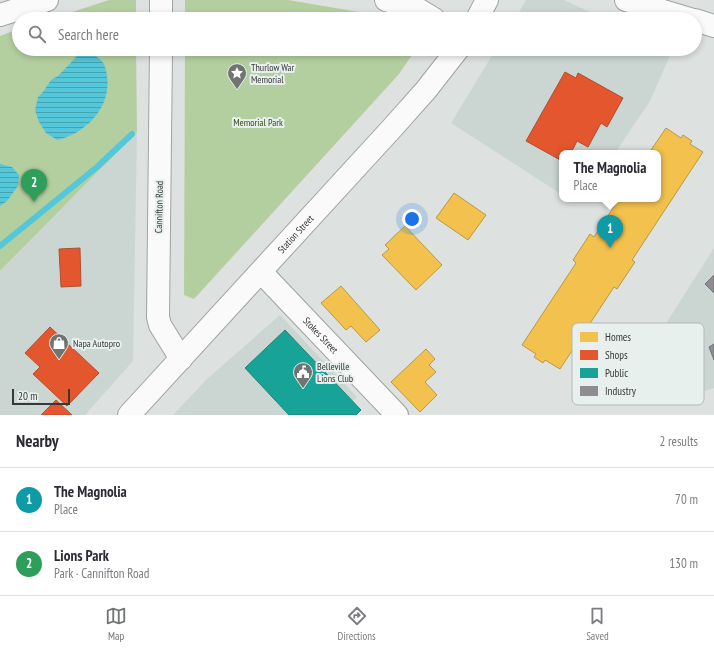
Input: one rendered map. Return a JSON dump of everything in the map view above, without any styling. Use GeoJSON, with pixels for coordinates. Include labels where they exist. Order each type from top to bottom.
{"type":"FeatureCollection","features":[{"type":"Feature","properties":{"kind":"street"},"geometry":{"type":"LineString","coordinates":[[0,15],[45,0]]}},
{"type":"Feature","properties":{"kind":"street"},"geometry":{"type":"LineString","coordinates":[[161,0],[161,12]]}},
{"type":"Feature","properties":{"kind":"street"},"geometry":{"type":"LineString","coordinates":[[386,0],[416,8],[423,12]]}},
{"type":"Feature","properties":{"kind":"street"},"geometry":{"type":"LineString","coordinates":[[481,12],[487,0]]}},
{"type":"Feature","properties":{"kind":"street"},"geometry":{"type":"LineString","coordinates":[[626,0],[666,12]]}},
{"type":"Feature","properties":{"kind":"street"},"geometry":{"type":"LineString","coordinates":[[702,22],[714,26]]}},
{"type":"Feature","properties":{"kind":"street","name":"Cannifton Road"},"geometry":{"type":"LineString","coordinates":[[161,56],[158,317],[160,325],[181,359]]}},
{"type":"Feature","properties":{"kind":"street","name":"Station Street"},"geometry":{"type":"LineString","coordinates":[[129,415],[422,95],[453,56]]}},
{"type":"Feature","properties":{"kind":"street","name":"Stokes Street"},"geometry":{"type":"LineString","coordinates":[[261,272],[397,415]]}},
{"type":"Feature","properties":{"kind":"shaded area"},"geometry":{"type":"Polygon","coordinates":[[[526,0],[564,0],[590,12],[519,12],[526,0]]]}},
{"type":"Feature","properties":{"kind":"shaded area"},"geometry":{"type":"Polygon","coordinates":[[[492,56],[670,56],[650,101],[617,150],[559,150],[559,193],[451,123],[492,56]]]}},
{"type":"Feature","properties":{"kind":"shaded area"},"geometry":{"type":"Polygon","coordinates":[[[137,132],[133,361],[85,415],[0,415],[0,271],[137,132]]]}},
{"type":"Feature","properties":{"kind":"shaded area"},"geometry":{"type":"Polygon","coordinates":[[[714,248],[714,388],[704,391],[704,323],[666,323],[714,248]]]}},
{"type":"Feature","properties":{"kind":"shaded area"},"geometry":{"type":"Polygon","coordinates":[[[280,315],[357,397],[339,415],[173,415],[206,380],[280,315]]]}},
{"type":"Feature","properties":{"kind":"green space"},"geometry":{"type":"Polygon","coordinates":[[[109,0],[136,0],[136,12],[72,12],[109,0]]]}},
{"type":"Feature","properties":{"kind":"green space"},"geometry":{"type":"Polygon","coordinates":[[[185,0],[288,0],[359,12],[185,12],[185,0]]]}},
{"type":"Feature","properties":{"kind":"green space"},"geometry":{"type":"Polygon","coordinates":[[[12,32],[12,56],[136,56],[137,132],[0,271],[0,36],[12,32]]]}},
{"type":"Feature","properties":{"kind":"green space","name":"Memorial Park"},"geometry":{"type":"Polygon","coordinates":[[[185,56],[411,56],[399,74],[194,299],[184,295],[185,56]]]}},
{"type":"Feature","properties":{"kind":"water"},"geometry":{"type":"Polygon","coordinates":[[[77,56],[94,56],[102,61],[106,69],[107,87],[101,108],[95,117],[78,132],[57,140],[46,133],[39,122],[35,110],[38,97],[51,80],[58,76],[77,56]]]}},
{"type":"Feature","properties":{"kind":"water"},"geometry":{"type":"Polygon","coordinates":[[[0,164],[12,167],[19,175],[18,186],[7,201],[0,206],[0,164]]]}},
{"type":"Feature","properties":{"kind":"building: Homes"},"geometry":{"type":"Polygon","coordinates":[[[666,128],[681,138],[683,135],[692,141],[690,144],[703,152],[632,260],[635,262],[617,289],[614,287],[590,323],[572,323],[572,351],[560,369],[545,360],[543,363],[534,357],[536,354],[522,345],[576,263],[573,260],[590,234],[594,237],[617,202],[661,202],[661,150],[651,150],[666,128]]]}},
{"type":"Feature","properties":{"kind":"building: Homes"},"geometry":{"type":"Polygon","coordinates":[[[454,193],[486,215],[468,240],[436,218],[454,193]]]}},
{"type":"Feature","properties":{"kind":"building: Homes"},"geometry":{"type":"Polygon","coordinates":[[[405,226],[442,265],[416,290],[382,255],[389,249],[385,245],[405,226]]]}},
{"type":"Feature","properties":{"kind":"building: Homes"},"geometry":{"type":"Polygon","coordinates":[[[341,286],[380,330],[366,342],[351,326],[346,330],[321,303],[341,286]]]}},
{"type":"Feature","properties":{"kind":"building: Homes"},"geometry":{"type":"Polygon","coordinates":[[[426,349],[435,359],[429,365],[436,372],[425,382],[437,395],[420,412],[391,382],[426,349]]]}},
{"type":"Feature","properties":{"kind":"building: Shops"},"geometry":{"type":"Polygon","coordinates":[[[565,72],[576,78],[578,73],[623,98],[607,127],[601,123],[588,147],[577,141],[572,150],[559,150],[559,159],[526,141],[565,72]]]}},
{"type":"Feature","properties":{"kind":"building: Shops"},"geometry":{"type":"Polygon","coordinates":[[[80,248],[81,286],[61,287],[59,249],[80,248]]]}},
{"type":"Feature","properties":{"kind":"building: Shops","name":"Napa Autopro"},"geometry":{"type":"Polygon","coordinates":[[[50,327],[99,373],[67,406],[33,374],[40,367],[25,353],[50,327]]]}},
{"type":"Feature","properties":{"kind":"building: Shops"},"geometry":{"type":"Polygon","coordinates":[[[56,400],[72,415],[41,415],[56,400]]]}},
{"type":"Feature","properties":{"kind":"building: Public","name":"Belleville Lions Club"},"geometry":{"type":"Polygon","coordinates":[[[285,330],[361,410],[356,415],[289,415],[245,368],[285,330]]]}},
{"type":"Feature","properties":{"kind":"building: Industry"},"geometry":{"type":"Polygon","coordinates":[[[714,275],[714,293],[705,284],[714,275]]]}},
{"type":"Feature","properties":{"kind":"building: Industry"},"geometry":{"type":"Polygon","coordinates":[[[714,344],[714,360],[709,347],[714,344]]]}},
{"type":"Feature","properties":{"kind":"waterway"},"geometry":{"type":"LineString","coordinates":[[0,246],[97,167],[132,134]]}},
{"type":"Feature","properties":{"kind":"place","name":"Thurlow War Memorial"},"geometry":{"type":"Point","coordinates":[237,90]}},
{"type":"Feature","properties":{"kind":"place","name":"Lions Park"},"geometry":{"type":"Point","coordinates":[34,202]}},
{"type":"Feature","properties":{"kind":"place","name":"The Magnolia"},"geometry":{"type":"Point","coordinates":[610,248]}},
{"type":"Feature","properties":{"kind":"place","name":"Napa Autopro"},"geometry":{"type":"Point","coordinates":[59,360]}},
{"type":"Feature","properties":{"kind":"place","name":"Belleville Lions Club"},"geometry":{"type":"Point","coordinates":[303,389]}}]}
